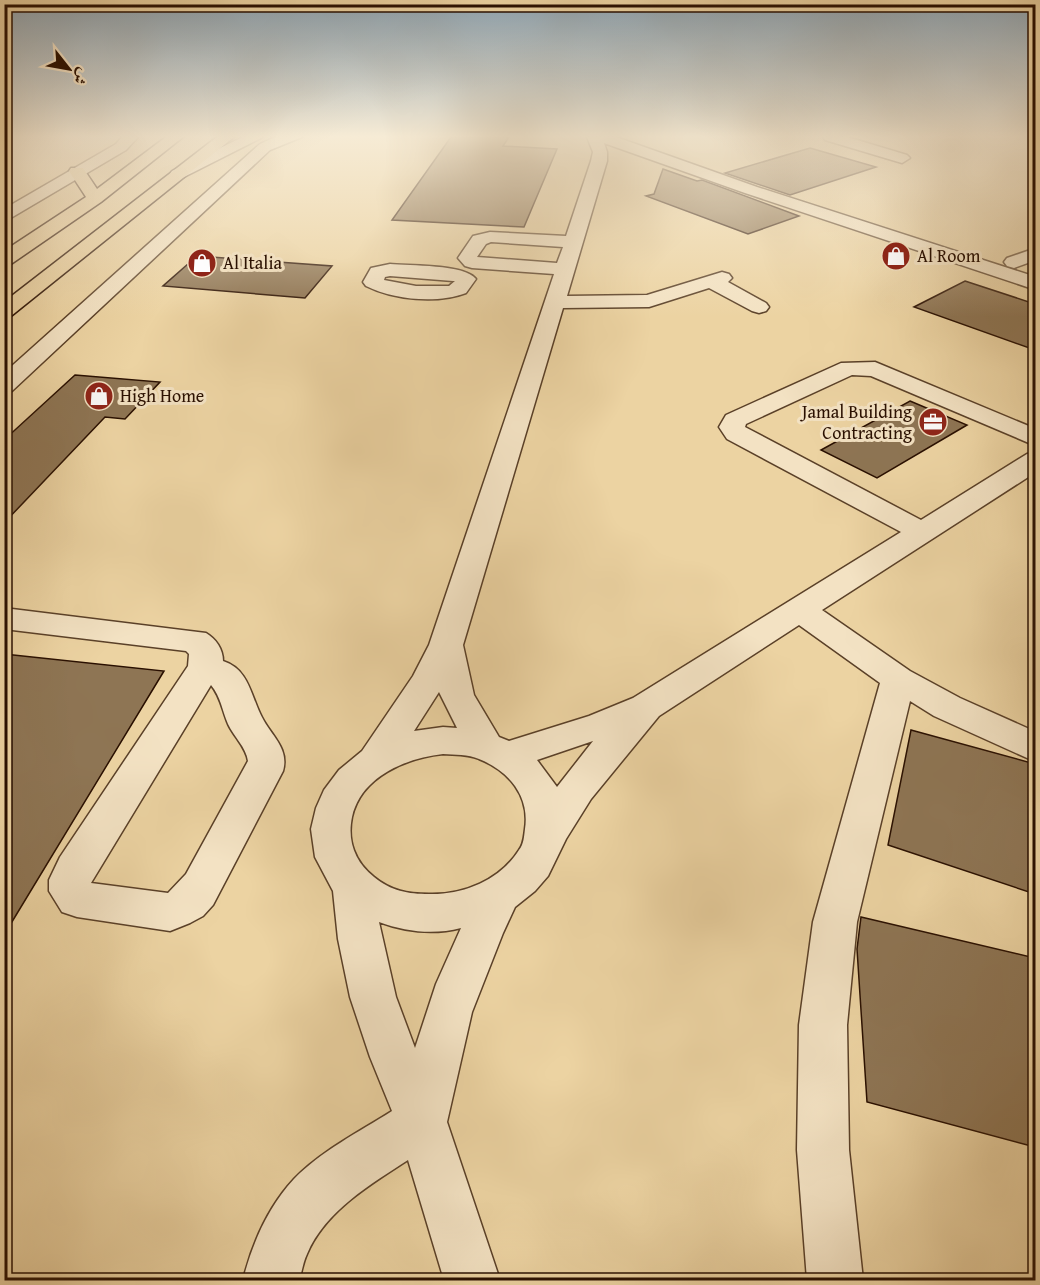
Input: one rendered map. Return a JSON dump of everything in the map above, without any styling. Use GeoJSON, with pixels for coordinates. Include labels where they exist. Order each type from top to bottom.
{"type":"FeatureCollection","features":[{"type":"Feature","properties":{"kind":"main road"},"geometry":{"type":"LineString","coordinates":[[4,312],[149,197]]}},
{"type":"Feature","properties":{"kind":"main road"},"geometry":{"type":"LineString","coordinates":[[4,260],[95,198]]}},
{"type":"Feature","properties":{"kind":"main road"},"geometry":{"type":"LineString","coordinates":[[4,239],[56,225]]}},
{"type":"Feature","properties":{"kind":"street"},"geometry":{"type":"LineString","coordinates":[[18,197],[33,198]]}},
{"type":"Feature","properties":{"kind":"street"},"geometry":{"type":"LineString","coordinates":[[4,386],[210,197]]}},
{"type":"Feature","properties":{"kind":"street"},"geometry":{"type":"LineString","coordinates":[[376,759],[428,681],[446,645],[574,242],[596,197]]}},
{"type":"Feature","properties":{"kind":"street"},"geometry":{"type":"LineString","coordinates":[[777,197],[1035,284]]}},
{"type":"Feature","properties":{"kind":"street"},"geometry":{"type":"LineString","coordinates":[[819,197],[1035,269]]}},
{"type":"Feature","properties":{"kind":"street"},"geometry":{"type":"LineString","coordinates":[[4,218],[33,198]]}},
{"type":"Feature","properties":{"kind":"street"},"geometry":{"type":"LineString","coordinates":[[574,242],[490,237],[477,242],[467,258],[472,262],[560,286],[649,301],[717,280],[759,307]]}},
{"type":"Feature","properties":{"kind":"street"},"geometry":{"type":"LineString","coordinates":[[1014,262],[1035,253]]}},
{"type":"Feature","properties":{"kind":"street"},"geometry":{"type":"LineString","coordinates":[[465,280],[560,286]]}},
{"type":"Feature","properties":{"kind":"street"},"geometry":{"type":"LineString","coordinates":[[922,532],[736,434],[732,427],[735,420],[849,368],[861,367],[887,374],[1035,438]]}},
{"type":"Feature","properties":{"kind":"street"},"geometry":{"type":"LineString","coordinates":[[496,751],[593,728],[645,706],[1035,460]]}},
{"type":"Feature","properties":{"kind":"street"},"geometry":{"type":"LineString","coordinates":[[800,610],[898,679],[947,707],[1035,748]]}},
{"type":"Feature","properties":{"kind":"street"},"geometry":{"type":"LineString","coordinates":[[4,618],[194,641],[204,647],[208,656],[206,667],[75,869],[70,880],[70,891],[77,898],[170,912],[183,907],[195,898],[264,771],[267,761],[265,751],[246,723],[236,690],[219,672],[206,667]]}},
{"type":"Feature","properties":{"kind":"street"},"geometry":{"type":"LineString","coordinates":[[446,645],[457,695],[496,751]]}},
{"type":"Feature","properties":{"kind":"street"},"geometry":{"type":"LineString","coordinates":[[835,1281],[823,1150],[824,1024],[835,922],[898,679]]}},
{"type":"Feature","properties":{"kind":"street"},"geometry":{"type":"LineString","coordinates":[[543,842],[546,822],[544,802],[536,784],[523,769],[496,751],[465,741],[430,741],[396,749],[376,759],[358,773],[344,790],[335,808],[330,828],[332,849],[339,868],[353,885],[372,900],[396,909],[422,914],[449,913],[476,906],[499,895],[527,871],[543,842],[593,767],[645,706]]}},
{"type":"Feature","properties":{"kind":"street"},"geometry":{"type":"LineString","coordinates":[[353,885],[360,939],[373,997],[394,1057],[422,1122],[472,1281]]}},
{"type":"Feature","properties":{"kind":"street"},"geometry":{"type":"LineString","coordinates":[[271,1281],[284,1239],[313,1198],[349,1168],[422,1122],[436,1056],[455,996],[499,895]]}},
{"type":"Feature","properties":{"kind":"building"},"geometry":{"type":"Polygon","coordinates":[[[408,197],[537,197],[524,227],[392,220],[408,197]]]}},
{"type":"Feature","properties":{"kind":"building"},"geometry":{"type":"Polygon","coordinates":[[[649,197],[748,197],[799,216],[748,234],[649,197]]]}},
{"type":"Feature","properties":{"kind":"building"},"geometry":{"type":"Polygon","coordinates":[[[197,256],[332,266],[305,298],[163,286],[197,256]]]}},
{"type":"Feature","properties":{"kind":"building"},"geometry":{"type":"Polygon","coordinates":[[[965,281],[1035,304],[1035,350],[914,307],[965,281]]]}},
{"type":"Feature","properties":{"kind":"building"},"geometry":{"type":"Polygon","coordinates":[[[75,375],[160,382],[125,419],[105,417],[4,523],[4,440],[75,375]]]}},
{"type":"Feature","properties":{"kind":"building"},"geometry":{"type":"Polygon","coordinates":[[[910,401],[967,425],[877,478],[821,450],[910,401]]]}},
{"type":"Feature","properties":{"kind":"building"},"geometry":{"type":"Polygon","coordinates":[[[4,654],[164,671],[4,935],[4,654]]]}},
{"type":"Feature","properties":{"kind":"building"},"geometry":{"type":"Polygon","coordinates":[[[911,730],[1035,764],[1035,894],[888,845],[911,730]]]}},
{"type":"Feature","properties":{"kind":"building"},"geometry":{"type":"Polygon","coordinates":[[[861,917],[1035,958],[1035,1147],[867,1102],[857,949],[861,917]]]}},
{"type":"Feature","properties":{"kind":"place","name":"Al Room"},"geometry":{"type":"Point","coordinates":[896,256]}},
{"type":"Feature","properties":{"kind":"place","name":"Al Italia"},"geometry":{"type":"Point","coordinates":[202,263]}},
{"type":"Feature","properties":{"kind":"place","name":"High Home"},"geometry":{"type":"Point","coordinates":[99,396]}},
{"type":"Feature","properties":{"kind":"place","name":"Jamal Building Contracting"},"geometry":{"type":"Point","coordinates":[933,422]}}]}
